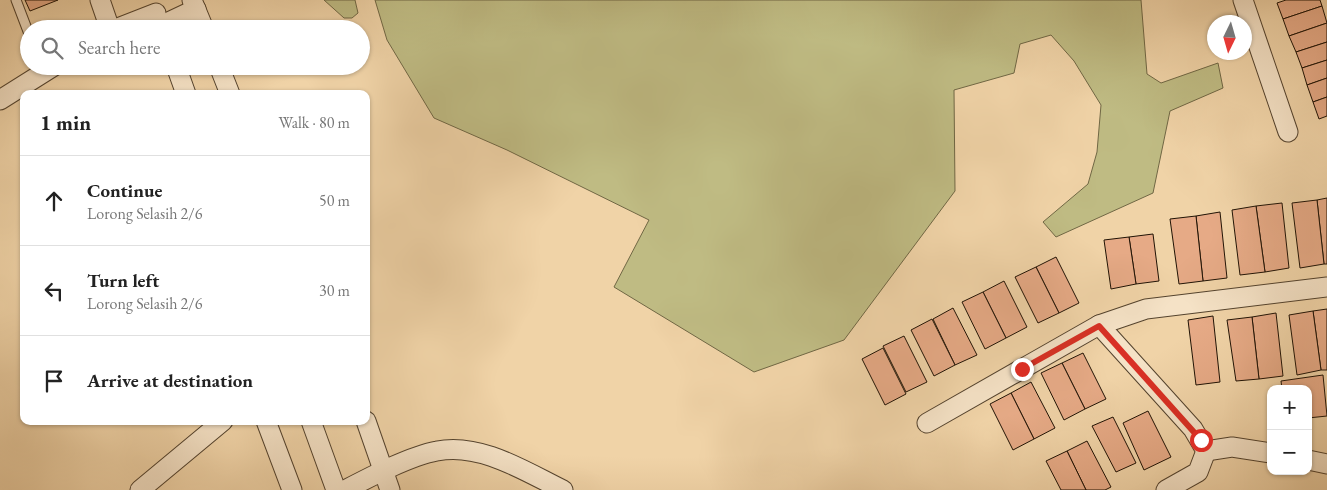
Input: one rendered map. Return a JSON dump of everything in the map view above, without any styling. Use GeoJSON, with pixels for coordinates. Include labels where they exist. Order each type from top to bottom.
{"type":"FeatureCollection","features":[{"type":"Feature","properties":{"kind":"street"},"geometry":{"type":"LineString","coordinates":[[100,0],[107,20]]}},
{"type":"Feature","properties":{"kind":"street"},"geometry":{"type":"LineString","coordinates":[[1244,0],[1288,132]]}},
{"type":"Feature","properties":{"kind":"street"},"geometry":{"type":"LineString","coordinates":[[157,17],[194,4],[200,20]]}},
{"type":"Feature","properties":{"kind":"street"},"geometry":{"type":"LineString","coordinates":[[0,100],[37,75]]}},
{"type":"Feature","properties":{"kind":"street"},"geometry":{"type":"LineString","coordinates":[[179,75],[185,90]]}},
{"type":"Feature","properties":{"kind":"street"},"geometry":{"type":"LineString","coordinates":[[223,75],[228,90]]}},
{"type":"Feature","properties":{"kind":"street"},"geometry":{"type":"LineString","coordinates":[[927,423],[1099,326],[1146,309],[1327,287]]}},
{"type":"Feature","properties":{"kind":"street"},"geometry":{"type":"LineString","coordinates":[[1099,326],[1193,429],[1206,452]]}},
{"type":"Feature","properties":{"kind":"street"},"geometry":{"type":"LineString","coordinates":[[140,490],[218,425]]}},
{"type":"Feature","properties":{"kind":"street"},"geometry":{"type":"LineString","coordinates":[[268,425],[292,490]]}},
{"type":"Feature","properties":{"kind":"street"},"geometry":{"type":"LineString","coordinates":[[312,425],[336,490]]}},
{"type":"Feature","properties":{"kind":"street"},"geometry":{"type":"LineString","coordinates":[[367,425],[390,490]]}},
{"type":"Feature","properties":{"kind":"street"},"geometry":{"type":"LineString","coordinates":[[1206,452],[1232,447],[1267,452]]}},
{"type":"Feature","properties":{"kind":"street"},"geometry":{"type":"LineString","coordinates":[[345,490],[383,471],[437,451],[462,450],[485,455],[506,463],[563,490]]}},
{"type":"Feature","properties":{"kind":"street"},"geometry":{"type":"LineString","coordinates":[[1166,490],[1198,472],[1206,452]]}},
{"type":"Feature","properties":{"kind":"street"},"geometry":{"type":"LineString","coordinates":[[1312,461],[1327,464]]}},
{"type":"Feature","properties":{"kind":"lane"},"geometry":{"type":"LineString","coordinates":[[16,0],[24,20]]}},
{"type":"Feature","properties":{"kind":"shaded area"},"geometry":{"type":"Polygon","coordinates":[[[324,0],[355,0],[358,13],[352,18],[344,18],[324,0]]]}},
{"type":"Feature","properties":{"kind":"shaded area"},"geometry":{"type":"Polygon","coordinates":[[[375,0],[1141,0],[1147,74],[1161,83],[1218,63],[1223,88],[1170,111],[1153,193],[1056,237],[1043,222],[1088,184],[1097,152],[1101,105],[1074,61],[1051,35],[1020,44],[1014,73],[954,90],[955,191],[844,340],[754,372],[614,287],[649,220],[507,150],[434,118],[387,40],[375,0]]]}},
{"type":"Feature","properties":{"kind":"building"},"geometry":{"type":"Polygon","coordinates":[[[25,0],[58,0],[30,11],[25,0]]]}},
{"type":"Feature","properties":{"kind":"building"},"geometry":{"type":"Polygon","coordinates":[[[1286,0],[1320,0],[1322,6],[1283,19],[1277,3],[1286,0]]]}},
{"type":"Feature","properties":{"kind":"building"},"geometry":{"type":"Polygon","coordinates":[[[1322,6],[1327,23],[1289,36],[1283,19],[1322,6]]]}},
{"type":"Feature","properties":{"kind":"building"},"geometry":{"type":"Polygon","coordinates":[[[1327,23],[1327,42],[1296,52],[1289,36],[1327,23]]]}},
{"type":"Feature","properties":{"kind":"building"},"geometry":{"type":"Polygon","coordinates":[[[1327,42],[1327,60],[1302,68],[1296,52],[1327,42]]]}},
{"type":"Feature","properties":{"kind":"building"},"geometry":{"type":"Polygon","coordinates":[[[1327,60],[1327,78],[1307,85],[1302,68],[1327,60]]]}},
{"type":"Feature","properties":{"kind":"building"},"geometry":{"type":"Polygon","coordinates":[[[1327,78],[1327,97],[1313,102],[1307,85],[1327,78]]]}},
{"type":"Feature","properties":{"kind":"building"},"geometry":{"type":"Polygon","coordinates":[[[1327,97],[1327,116],[1319,119],[1313,102],[1327,97]]]}},
{"type":"Feature","properties":{"kind":"building"},"geometry":{"type":"Polygon","coordinates":[[[1327,198],[1327,264],[1324,264],[1317,200],[1327,198]]]}},
{"type":"Feature","properties":{"kind":"building"},"geometry":{"type":"Polygon","coordinates":[[[1317,200],[1324,264],[1300,268],[1292,203],[1317,200]]]}},
{"type":"Feature","properties":{"kind":"building"},"geometry":{"type":"Polygon","coordinates":[[[1282,203],[1289,268],[1265,272],[1256,206],[1282,203]]]}},
{"type":"Feature","properties":{"kind":"building"},"geometry":{"type":"Polygon","coordinates":[[[1256,206],[1265,272],[1240,275],[1232,210],[1256,206]]]}},
{"type":"Feature","properties":{"kind":"building"},"geometry":{"type":"Polygon","coordinates":[[[1220,212],[1227,278],[1203,281],[1196,216],[1220,212]]]}},
{"type":"Feature","properties":{"kind":"building"},"geometry":{"type":"Polygon","coordinates":[[[1196,216],[1203,281],[1179,284],[1170,219],[1196,216]]]}},
{"type":"Feature","properties":{"kind":"building"},"geometry":{"type":"Polygon","coordinates":[[[1153,234],[1159,281],[1136,284],[1129,237],[1153,234]]]}},
{"type":"Feature","properties":{"kind":"building"},"geometry":{"type":"Polygon","coordinates":[[[1129,237],[1136,284],[1111,289],[1104,240],[1129,237]]]}},
{"type":"Feature","properties":{"kind":"building"},"geometry":{"type":"Polygon","coordinates":[[[1056,257],[1079,303],[1059,313],[1036,267],[1056,257]]]}},
{"type":"Feature","properties":{"kind":"building"},"geometry":{"type":"Polygon","coordinates":[[[1036,267],[1059,313],[1038,323],[1015,277],[1036,267]]]}},
{"type":"Feature","properties":{"kind":"building"},"geometry":{"type":"Polygon","coordinates":[[[1004,281],[1027,327],[1006,338],[983,292],[1004,281]]]}},
{"type":"Feature","properties":{"kind":"building"},"geometry":{"type":"Polygon","coordinates":[[[983,292],[1006,338],[985,349],[962,302],[983,292]]]}},
{"type":"Feature","properties":{"kind":"building"},"geometry":{"type":"Polygon","coordinates":[[[953,308],[977,355],[955,365],[933,319],[953,308]]]}},
{"type":"Feature","properties":{"kind":"building"},"geometry":{"type":"Polygon","coordinates":[[[1327,309],[1327,370],[1321,370],[1313,311],[1327,309]]]}},
{"type":"Feature","properties":{"kind":"building"},"geometry":{"type":"Polygon","coordinates":[[[1313,311],[1321,370],[1297,375],[1289,315],[1313,311]]]}},
{"type":"Feature","properties":{"kind":"building"},"geometry":{"type":"Polygon","coordinates":[[[1276,313],[1283,376],[1259,379],[1252,317],[1276,313]]]}},
{"type":"Feature","properties":{"kind":"building"},"geometry":{"type":"Polygon","coordinates":[[[1213,316],[1220,382],[1196,385],[1188,320],[1213,316]]]}},
{"type":"Feature","properties":{"kind":"building"},"geometry":{"type":"Polygon","coordinates":[[[1252,317],[1259,379],[1236,381],[1227,320],[1252,317]]]}},
{"type":"Feature","properties":{"kind":"building"},"geometry":{"type":"Polygon","coordinates":[[[932,319],[955,365],[934,376],[911,330],[932,319]]]}},
{"type":"Feature","properties":{"kind":"building"},"geometry":{"type":"Polygon","coordinates":[[[904,336],[927,382],[906,392],[883,346],[904,336]]]}},
{"type":"Feature","properties":{"kind":"building"},"geometry":{"type":"Polygon","coordinates":[[[883,348],[906,394],[885,405],[862,359],[883,348]]]}},
{"type":"Feature","properties":{"kind":"building"},"geometry":{"type":"Polygon","coordinates":[[[1083,353],[1106,399],[1085,409],[1062,363],[1083,353]]]}},
{"type":"Feature","properties":{"kind":"building"},"geometry":{"type":"Polygon","coordinates":[[[1062,363],[1085,409],[1064,420],[1041,373],[1062,363]]]}},
{"type":"Feature","properties":{"kind":"building"},"geometry":{"type":"Polygon","coordinates":[[[1323,375],[1327,416],[1312,418],[1312,385],[1282,385],[1281,381],[1323,375]]]}},
{"type":"Feature","properties":{"kind":"building"},"geometry":{"type":"Polygon","coordinates":[[[1031,382],[1055,428],[1034,439],[1011,393],[1031,382]]]}},
{"type":"Feature","properties":{"kind":"building"},"geometry":{"type":"Polygon","coordinates":[[[1011,393],[1034,439],[1013,450],[990,404],[1011,393]]]}},
{"type":"Feature","properties":{"kind":"building"},"geometry":{"type":"Polygon","coordinates":[[[1148,411],[1171,457],[1144,470],[1123,423],[1148,411]]]}},
{"type":"Feature","properties":{"kind":"building"},"geometry":{"type":"Polygon","coordinates":[[[1113,417],[1136,463],[1116,472],[1092,426],[1113,417]]]}},
{"type":"Feature","properties":{"kind":"building"},"geometry":{"type":"Polygon","coordinates":[[[1087,441],[1111,487],[1105,490],[1086,490],[1067,451],[1087,441]]]}},
{"type":"Feature","properties":{"kind":"building"},"geometry":{"type":"Polygon","coordinates":[[[1067,451],[1086,490],[1061,490],[1046,461],[1067,451]]]}},
{"type":"Feature","properties":{"kind":"route"},"geometry":{"type":"LineString","coordinates":[[1022,369],[1099,326],[1201,440]]}}]}
